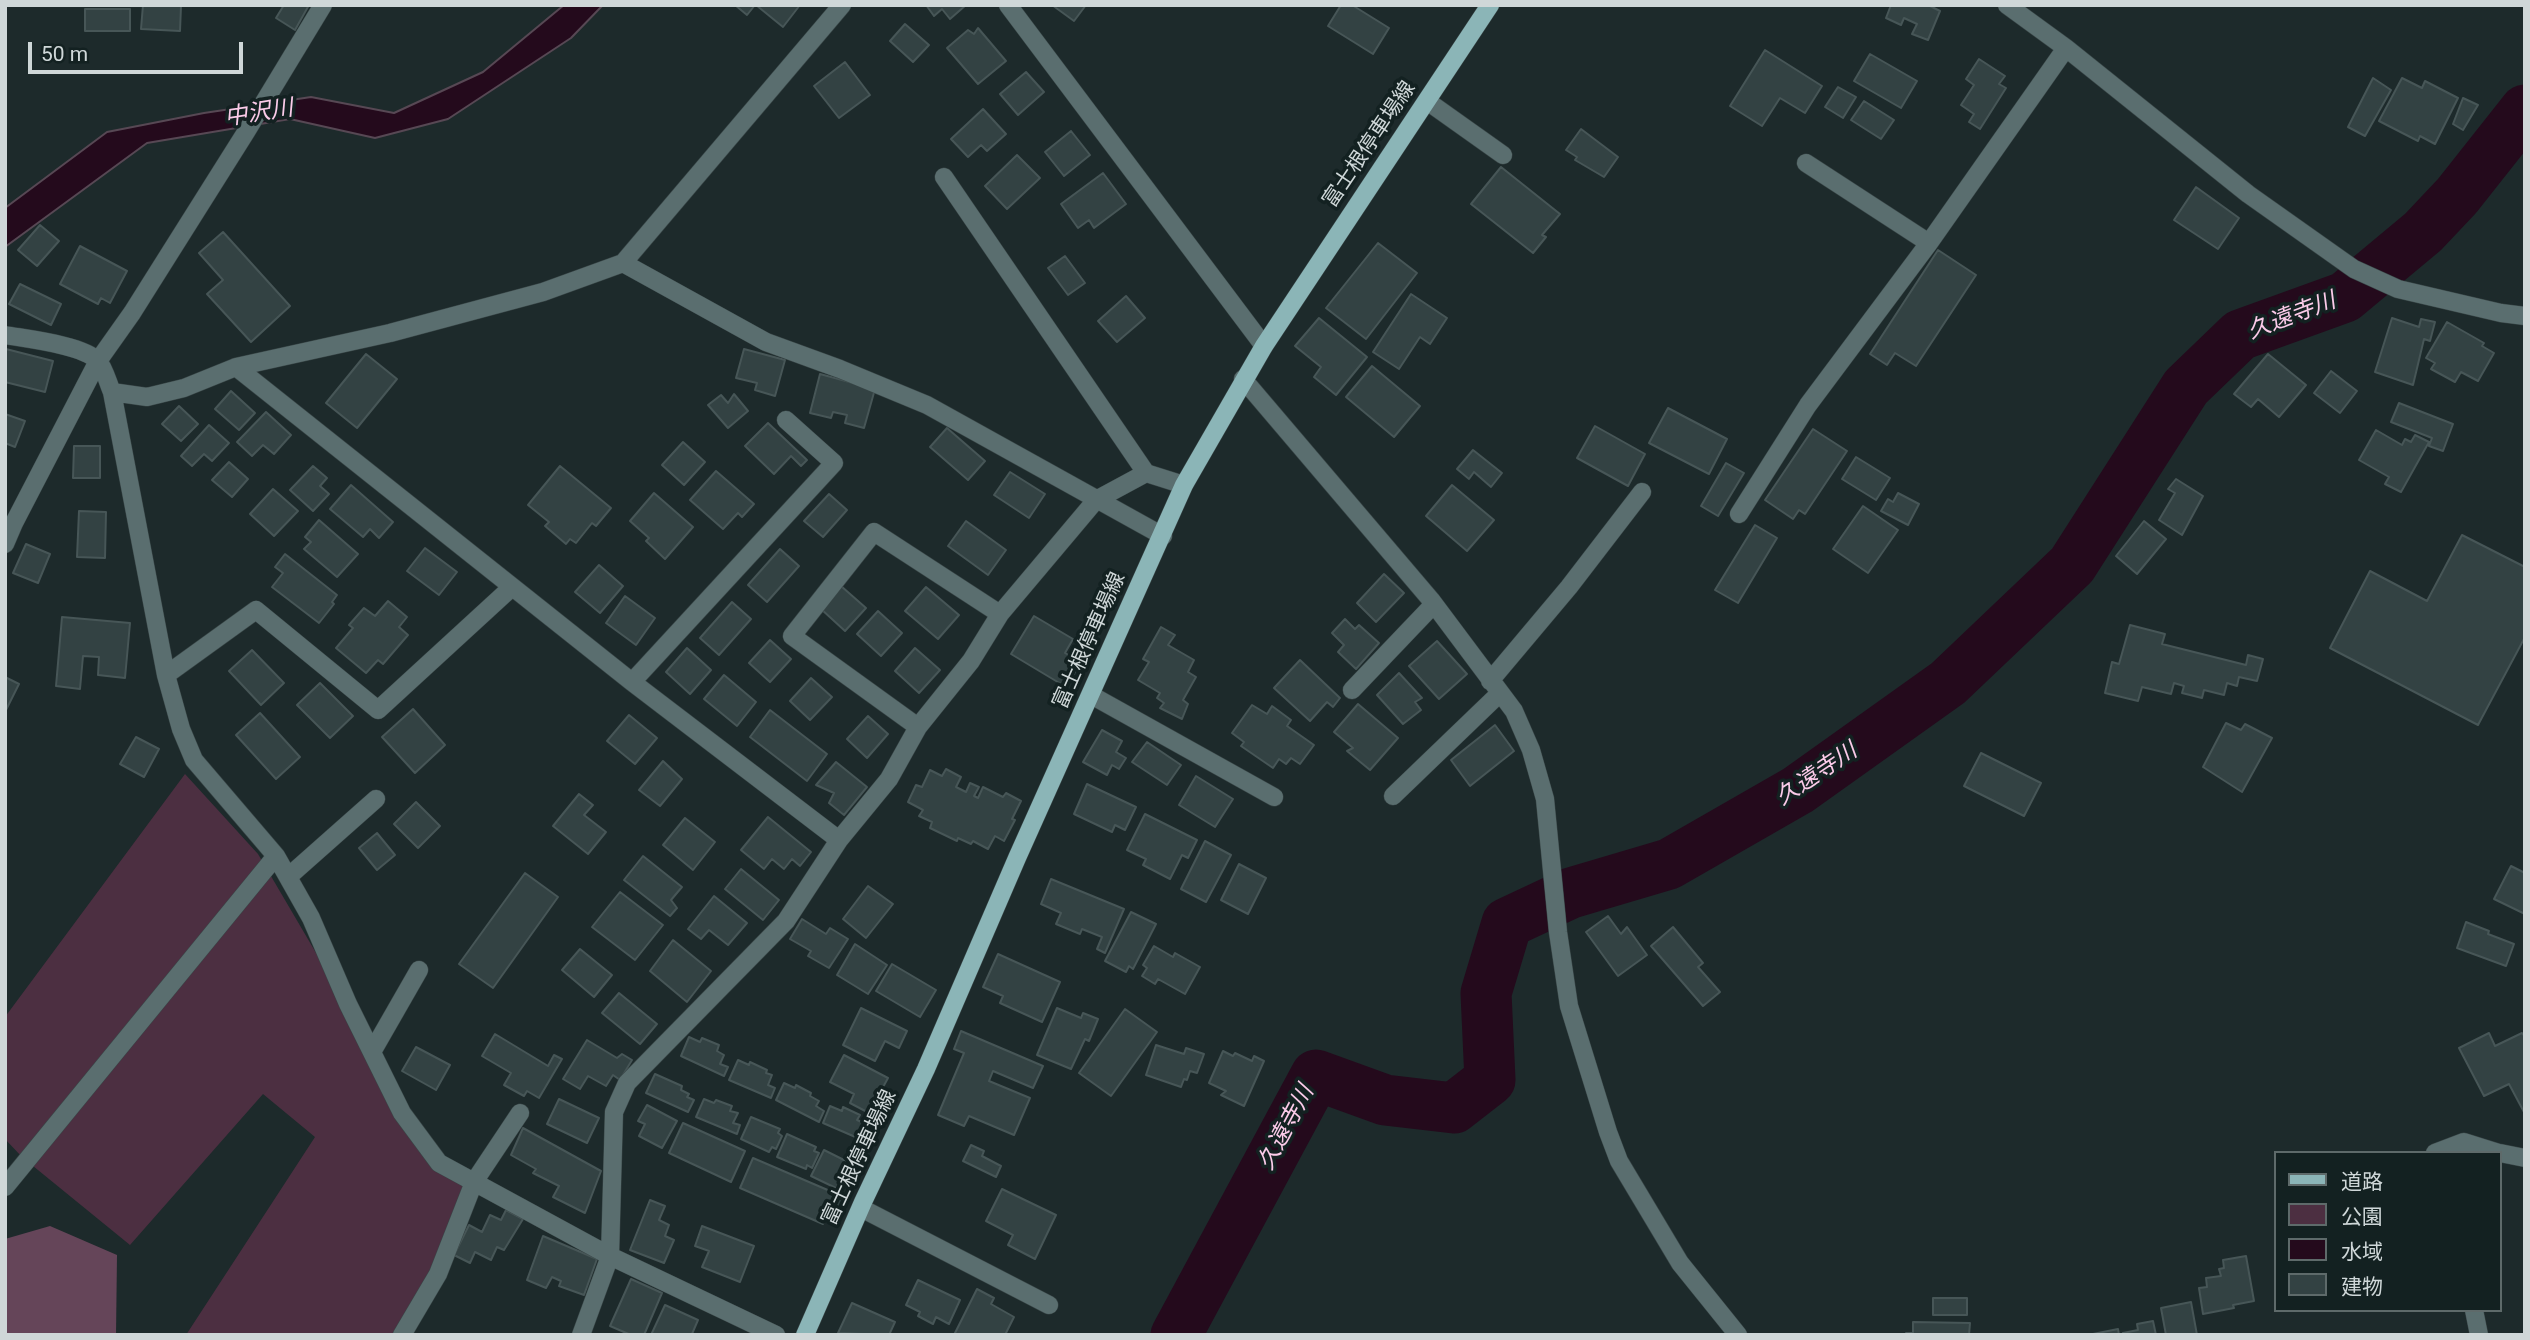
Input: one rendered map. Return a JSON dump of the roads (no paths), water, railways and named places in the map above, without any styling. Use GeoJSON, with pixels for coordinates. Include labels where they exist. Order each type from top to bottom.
{"type":"FeatureCollection","features":[{"type":"Feature","properties":{"kind":"main road","name":"富士根停車場線"},"geometry":{"type":"LineString","coordinates":[[805,1335],[926,1069],[1184,485],[1264,346],[1490,5]]}},
{"type":"Feature","properties":{"kind":"street"},"geometry":{"type":"LineString","coordinates":[[5,544],[98,361],[132,313],[323,5]]}},
{"type":"Feature","properties":{"kind":"street"},"geometry":{"type":"LineString","coordinates":[[111,391],[147,397],[184,388],[236,368],[390,333],[530,296],[622,263],[842,5]]}},
{"type":"Feature","properties":{"kind":"street"},"geometry":{"type":"LineString","coordinates":[[1007,5],[1264,346]]}},
{"type":"Feature","properties":{"kind":"street"},"geometry":{"type":"LineString","coordinates":[[2007,5],[2030,13],[2066,48],[2248,194],[2354,269],[2398,289],[2525,316]]}},
{"type":"Feature","properties":{"kind":"street"},"geometry":{"type":"LineString","coordinates":[[1739,514],[1808,405],[1929,243],[2066,48]]}},
{"type":"Feature","properties":{"kind":"street"},"geometry":{"type":"LineString","coordinates":[[1427,101],[1503,155]]}},
{"type":"Feature","properties":{"kind":"street"},"geometry":{"type":"LineString","coordinates":[[1806,163],[1929,243]]}},
{"type":"Feature","properties":{"kind":"street"},"geometry":{"type":"LineString","coordinates":[[944,177],[1146,473],[1184,485]]}},
{"type":"Feature","properties":{"kind":"street"},"geometry":{"type":"LineString","coordinates":[[622,263],[766,342],[927,405],[1163,536]]}},
{"type":"Feature","properties":{"kind":"street"},"geometry":{"type":"LineString","coordinates":[[5,335],[48,342],[83,353],[98,361],[111,391],[166,675],[181,729],[194,760],[276,856],[311,918],[348,1004],[402,1113],[439,1163],[610,1256],[776,1335]]}},
{"type":"Feature","properties":{"kind":"street"},"geometry":{"type":"LineString","coordinates":[[236,368],[632,682],[839,840]]}},
{"type":"Feature","properties":{"kind":"street"},"geometry":{"type":"LineString","coordinates":[[1243,379],[1434,604],[1514,711],[1531,750],[1545,799],[1558,932],[1569,1006],[1619,1161],[1681,1263],[1738,1335]]}},
{"type":"Feature","properties":{"kind":"street"},"geometry":{"type":"LineString","coordinates":[[632,682],[834,463],[786,420]]}},
{"type":"Feature","properties":{"kind":"street"},"geometry":{"type":"LineString","coordinates":[[581,1335],[610,1256],[614,1112],[627,1083],[786,921],[839,840],[889,779],[918,727],[971,662],[1000,614],[1096,500],[1146,473]]}},
{"type":"Feature","properties":{"kind":"street"},"geometry":{"type":"LineString","coordinates":[[1393,796],[1495,687],[1642,492]]}},
{"type":"Feature","properties":{"kind":"street"},"geometry":{"type":"LineString","coordinates":[[918,727],[792,636],[874,532],[1000,614]]}},
{"type":"Feature","properties":{"kind":"street"},"geometry":{"type":"LineString","coordinates":[[166,675],[256,610],[378,710],[512,587]]}},
{"type":"Feature","properties":{"kind":"street"},"geometry":{"type":"LineString","coordinates":[[1352,690],[1434,604]]}},
{"type":"Feature","properties":{"kind":"street"},"geometry":{"type":"LineString","coordinates":[[1091,695],[1274,797]]}},
{"type":"Feature","properties":{"kind":"street"},"geometry":{"type":"LineString","coordinates":[[288,877],[376,799]]}},
{"type":"Feature","properties":{"kind":"street"},"geometry":{"type":"LineString","coordinates":[[5,1187],[276,856]]}},
{"type":"Feature","properties":{"kind":"street"},"geometry":{"type":"LineString","coordinates":[[372,1052],[419,970]]}},
{"type":"Feature","properties":{"kind":"street"},"geometry":{"type":"LineString","coordinates":[[402,1335],[438,1274],[474,1182],[520,1113]]}},
{"type":"Feature","properties":{"kind":"street"},"geometry":{"type":"LineString","coordinates":[[2440,1151],[2464,1142],[2493,1151]]}},
{"type":"Feature","properties":{"kind":"street"},"geometry":{"type":"LineString","coordinates":[[2502,1153],[2525,1158]]}},
{"type":"Feature","properties":{"kind":"street"},"geometry":{"type":"LineString","coordinates":[[861,1208],[1049,1305]]}},
{"type":"Feature","properties":{"kind":"street"},"geometry":{"type":"LineString","coordinates":[[2474,1312],[2479,1335]]}},
{"type":"Feature","properties":{"kind":"water","name":"中沢川"},"geometry":{"type":"Polygon","coordinates":[[[564,5],[603,5],[571,38],[448,119],[375,138],[290,119],[147,143],[5,247],[5,208],[107,132],[204,113],[311,97],[394,113],[483,72],[564,5]]]}},
{"type":"Feature","properties":{"kind":"waterway","name":"久遠寺川"},"geometry":{"type":"LineString","coordinates":[[1176,1335],[1316,1075],[1385,1100],[1454,1108],[1490,1080],[1486,993],[1507,923],[1571,893],[1669,864],[1798,790],[1948,683],[2072,565],[2186,387],[2240,335],[2345,297],[2423,232],[2457,196],[2525,110]]}}]}
